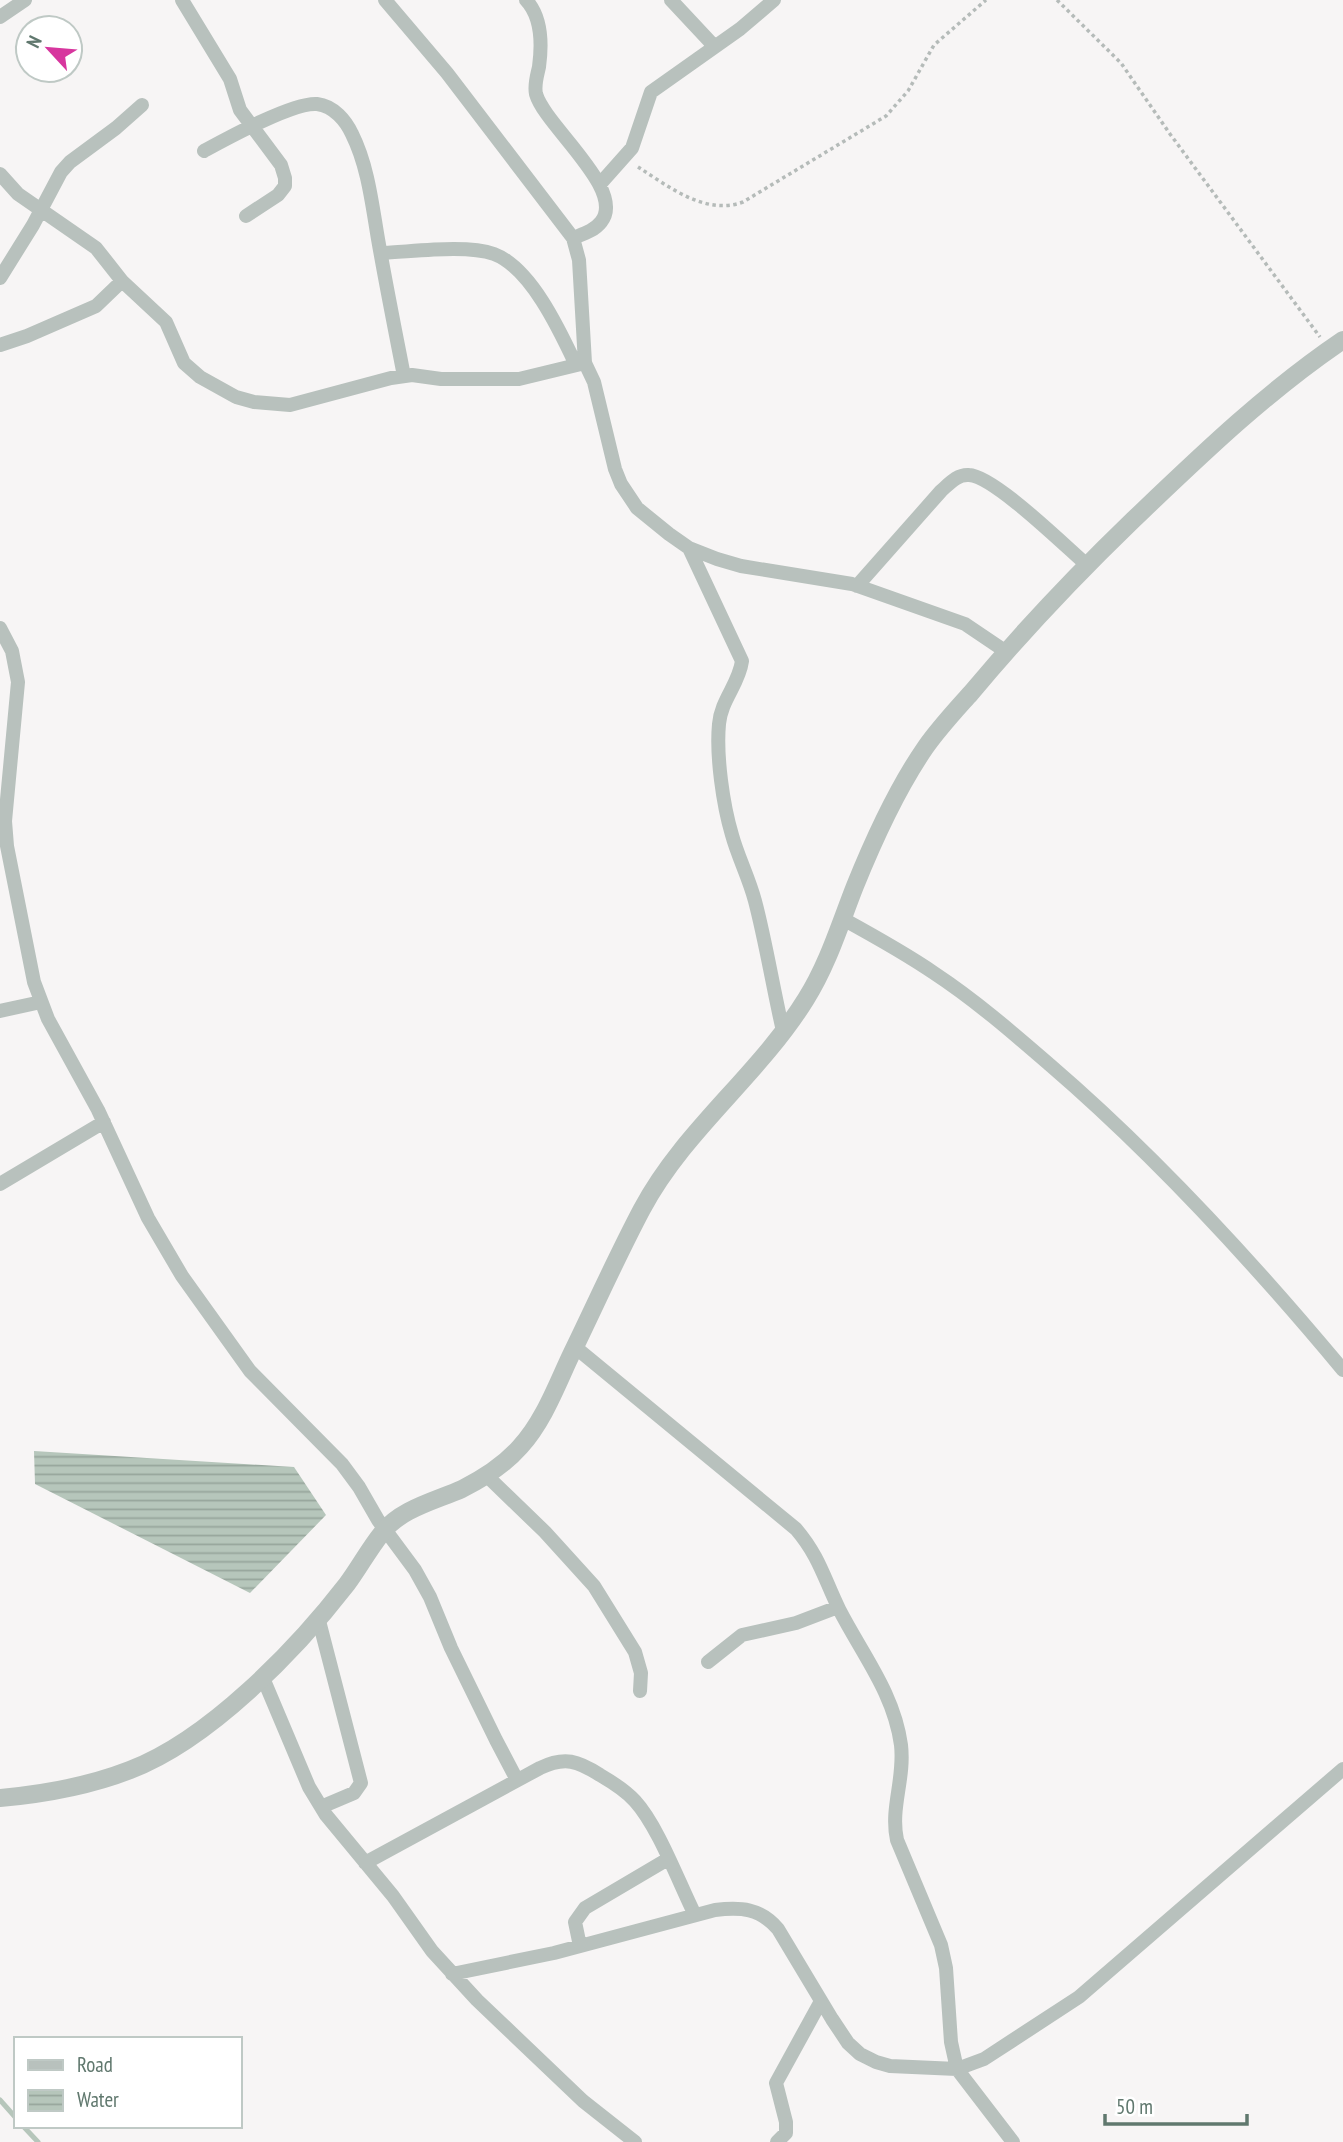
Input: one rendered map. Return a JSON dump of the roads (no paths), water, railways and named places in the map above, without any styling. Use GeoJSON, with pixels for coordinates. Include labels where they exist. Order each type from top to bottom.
{"type":"FeatureCollection","features":[{"type":"Feature","properties":{"kind":"street"},"geometry":{"type":"LineString","coordinates":[[0,17],[25,0]]}},
{"type":"Feature","properties":{"kind":"street"},"geometry":{"type":"LineString","coordinates":[[182,0],[230,79],[240,110],[281,165],[285,178],[285,186],[278,195],[246,216]]}},
{"type":"Feature","properties":{"kind":"street"},"geometry":{"type":"LineString","coordinates":[[384,0],[447,73],[573,238],[579,260],[580,364]]}},
{"type":"Feature","properties":{"kind":"street"},"geometry":{"type":"LineString","coordinates":[[671,0],[714,46]]}},
{"type":"Feature","properties":{"kind":"street"},"geometry":{"type":"LineString","coordinates":[[600,184],[624,158],[637,135],[651,92],[774,0]]}},
{"type":"Feature","properties":{"kind":"street"},"geometry":{"type":"LineString","coordinates":[[533,2],[540,39],[535,86],[537,96],[547,114],[600,184],[607,209],[603,220],[594,229],[573,238]]}},
{"type":"Feature","properties":{"kind":"street"},"geometry":{"type":"LineString","coordinates":[[204,151],[251,125],[307,105],[318,104],[341,116],[352,133],[369,188],[404,376]]}},
{"type":"Feature","properties":{"kind":"street"},"geometry":{"type":"LineString","coordinates":[[0,278],[61,172],[142,105]]}},
{"type":"Feature","properties":{"kind":"street"},"geometry":{"type":"LineString","coordinates":[[0,174],[19,194],[96,248],[122,281],[162,317],[184,363],[192,372],[236,397],[254,402],[289,405],[404,376],[519,379],[580,364]]}},
{"type":"Feature","properties":{"kind":"street"},"geometry":{"type":"LineString","coordinates":[[380,253],[457,250],[494,254],[508,262],[547,307],[580,364],[594,382],[621,484],[648,519],[689,548],[741,566],[832,579],[857,586],[965,624],[1005,651]]}},
{"type":"Feature","properties":{"kind":"street"},"geometry":{"type":"LineString","coordinates":[[0,345],[96,306],[122,281]]}},
{"type":"Feature","properties":{"kind":"street"},"geometry":{"type":"LineString","coordinates":[[0,1798],[86,1784],[132,1769],[170,1750],[215,1719],[263,1678],[346,1585],[385,1528],[401,1516],[464,1488],[486,1475],[520,1447],[555,1391],[596,1301],[659,1180],[783,1031],[813,987],[877,836],[909,772],[939,730],[1005,651],[1087,565],[1216,440],[1287,379],[1336,345]]}},
{"type":"Feature","properties":{"kind":"street"},"geometry":{"type":"LineString","coordinates":[[857,586],[941,491],[956,478],[970,475],[995,485],[1087,565]]}},
{"type":"Feature","properties":{"kind":"street"},"geometry":{"type":"LineString","coordinates":[[689,548],[742,660],[740,674],[720,709],[718,728],[723,795],[731,833],[762,927],[783,1031]]}},
{"type":"Feature","properties":{"kind":"street"},"geometry":{"type":"LineString","coordinates":[[0,628],[12,651],[18,682],[4,797],[4,853],[41,1002],[169,1255],[222,1335],[265,1388],[342,1464],[415,1570],[517,1780]]}},
{"type":"Feature","properties":{"kind":"street"},"geometry":{"type":"LineString","coordinates":[[843,919],[895,947],[936,974],[1003,1024],[1092,1101],[1250,1262],[1343,1370]]}},
{"type":"Feature","properties":{"kind":"street"},"geometry":{"type":"LineString","coordinates":[[0,1011],[41,1002]]}},
{"type":"Feature","properties":{"kind":"street"},"geometry":{"type":"LineString","coordinates":[[0,1184],[104,1122]]}},
{"type":"Feature","properties":{"kind":"street"},"geometry":{"type":"LineString","coordinates":[[575,1348],[796,1529],[817,1558],[838,1607],[890,1698],[901,1741],[903,1763],[894,1825],[897,1840],[941,1945],[946,1968],[951,2042],[957,2068],[1013,2142]]}},
{"type":"Feature","properties":{"kind":"street"},"geometry":{"type":"LineString","coordinates":[[486,1475],[545,1532],[594,1586],[635,1652],[641,1673],[640,1690]]}},
{"type":"Feature","properties":{"kind":"street"},"geometry":{"type":"LineString","coordinates":[[708,1662],[742,1635],[796,1623],[838,1607]]}},
{"type":"Feature","properties":{"kind":"street"},"geometry":{"type":"LineString","coordinates":[[318,1617],[361,1783],[354,1793],[321,1807]]}},
{"type":"Feature","properties":{"kind":"street"},"geometry":{"type":"LineString","coordinates":[[263,1678],[299,1768],[321,1807],[452,1974],[583,2101],[635,2142]]}},
{"type":"Feature","properties":{"kind":"street"},"geometry":{"type":"LineString","coordinates":[[365,1863],[517,1780],[555,1761],[570,1760],[586,1766],[635,1800],[651,1824],[695,1915]]}},
{"type":"Feature","properties":{"kind":"street"},"geometry":{"type":"LineString","coordinates":[[452,1974],[580,1946],[715,1910],[740,1908],[755,1911],[768,1918],[778,1929],[848,2043],[860,2054],[876,2062],[916,2068],[957,2068],[992,2054],[1079,1997],[1343,1769]]}},
{"type":"Feature","properties":{"kind":"street"},"geometry":{"type":"LineString","coordinates":[[580,1946],[575,1922],[585,1909],[668,1859]]}},
{"type":"Feature","properties":{"kind":"street"},"geometry":{"type":"LineString","coordinates":[[777,2142],[786,2133],[786,2122],[776,2083],[821,2001]]}},
{"type":"Feature","properties":{"kind":"water"},"geometry":{"type":"Polygon","coordinates":[[[34,1451],[294,1467],[326,1515],[250,1593],[35,1484],[34,1451]]]}},
{"type":"Feature","properties":{"kind":"waterway"},"geometry":{"type":"LineString","coordinates":[[0,2100],[14,2116]]}},
{"type":"Feature","properties":{"kind":"waterway"},"geometry":{"type":"LineString","coordinates":[[25,2128],[38,2142]]}}]}
